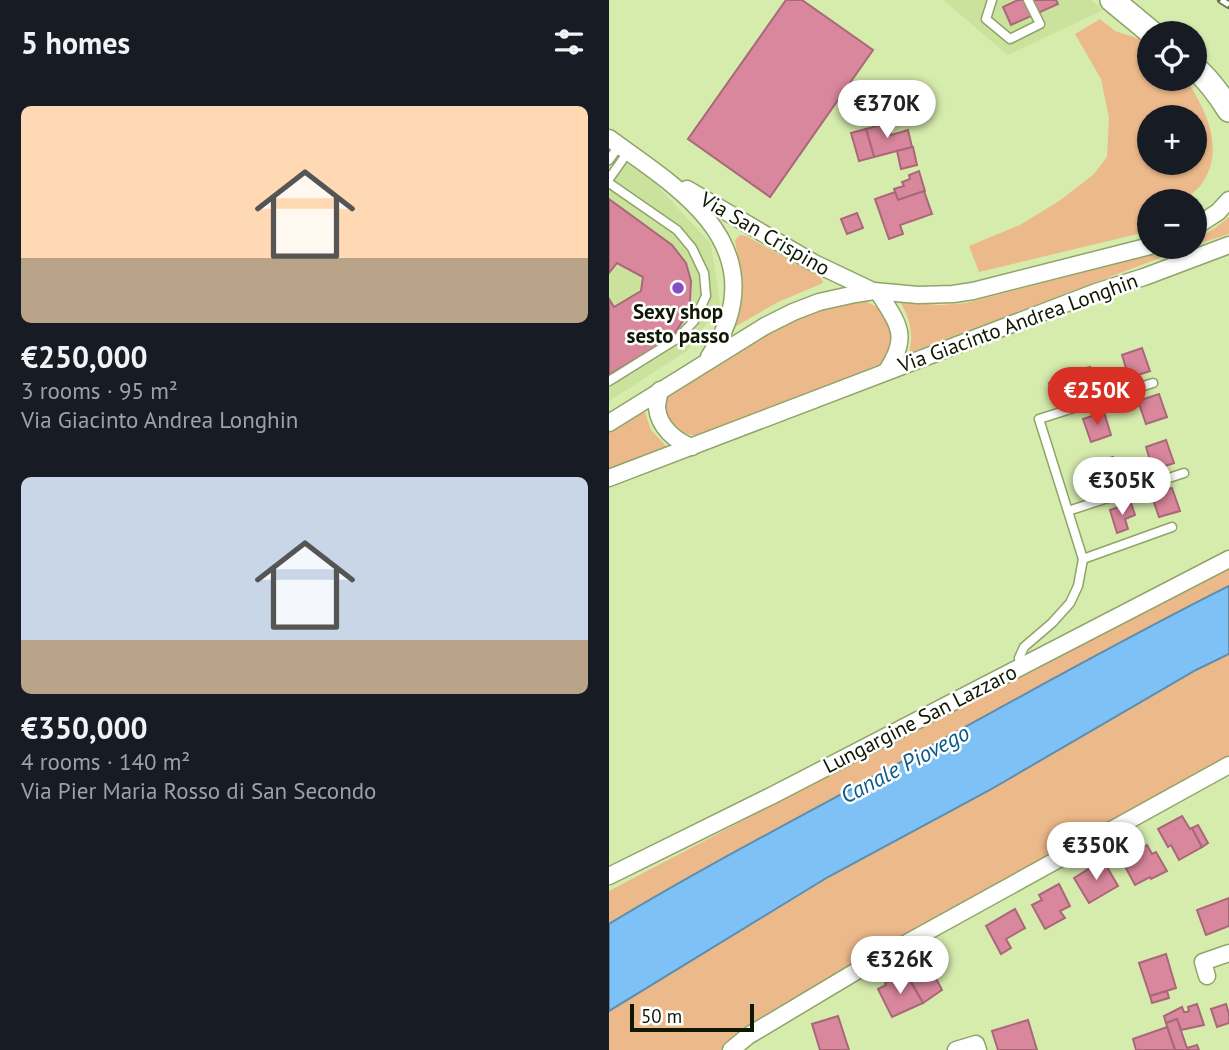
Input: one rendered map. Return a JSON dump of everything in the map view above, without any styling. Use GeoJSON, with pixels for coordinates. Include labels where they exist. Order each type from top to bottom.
{"type":"FeatureCollection","features":[{"type":"Feature","properties":{"kind":"street"},"geometry":{"type":"LineString","coordinates":[[1112,0],[1138,21]]}},
{"type":"Feature","properties":{"kind":"street"},"geometry":{"type":"LineString","coordinates":[[1207,79],[1229,110]]}},
{"type":"Feature","properties":{"kind":"street","name":"Via San Crispino"},"geometry":{"type":"LineString","coordinates":[[619,146],[682,193],[705,215],[720,236],[728,255],[734,283],[731,312],[723,334],[707,361]]}},
{"type":"Feature","properties":{"kind":"street","name":"Via San Crispino"},"geometry":{"type":"LineString","coordinates":[[657,173],[814,263],[876,291]]}},
{"type":"Feature","properties":{"kind":"street"},"geometry":{"type":"LineString","coordinates":[[1207,219],[1229,201]]}},
{"type":"Feature","properties":{"kind":"street","name":"Via Giacinto Andrea Longhin"},"geometry":{"type":"LineString","coordinates":[[609,478],[1096,292],[1229,245]]}},
{"type":"Feature","properties":{"kind":"street","name":"Via Giacinto Andrea Longhin"},"geometry":{"type":"LineString","coordinates":[[609,423],[765,326],[819,302],[876,291],[918,295],[963,293],[1137,249]]}},
{"type":"Feature","properties":{"kind":"street","name":"Via Giacinto Andrea Longhin"},"geometry":{"type":"LineString","coordinates":[[876,291],[895,319],[900,333],[897,356],[886,372]]}},
{"type":"Feature","properties":{"kind":"street"},"geometry":{"type":"LineString","coordinates":[[660,390],[657,408],[662,425],[680,442],[692,447]]}},
{"type":"Feature","properties":{"kind":"street","name":"Lungargine San Lazzaro"},"geometry":{"type":"LineString","coordinates":[[609,876],[773,795],[1229,559]]}},
{"type":"Feature","properties":{"kind":"street"},"geometry":{"type":"LineString","coordinates":[[731,1050],[748,1036],[865,966],[1229,765]]}},
{"type":"Feature","properties":{"kind":"street"},"geometry":{"type":"LineString","coordinates":[[1207,976],[1203,962],[1229,953]]}},
{"type":"Feature","properties":{"kind":"street"},"geometry":{"type":"LineString","coordinates":[[956,1050],[976,1044],[978,1050]]}},
{"type":"Feature","properties":{"kind":"lane"},"geometry":{"type":"LineString","coordinates":[[992,0],[986,19],[1010,39],[1039,24],[1028,0]]}},
{"type":"Feature","properties":{"kind":"lane"},"geometry":{"type":"LineString","coordinates":[[609,160],[619,146]]}},
{"type":"Feature","properties":{"kind":"lane"},"geometry":{"type":"LineString","coordinates":[[609,382],[678,338],[694,321],[706,296],[704,273],[692,248],[677,230],[609,181],[619,146]]}},
{"type":"Feature","properties":{"kind":"lane"},"geometry":{"type":"LineString","coordinates":[[1020,667],[1019,658],[1024,647],[1070,603],[1078,586],[1083,559],[1039,419],[1153,383]]}},
{"type":"Feature","properties":{"kind":"lane"},"geometry":{"type":"LineString","coordinates":[[1067,511],[1184,473]]}},
{"type":"Feature","properties":{"kind":"lane"},"geometry":{"type":"LineString","coordinates":[[1083,559],[1172,527]]}},
{"type":"Feature","properties":{"kind":"shaded area"},"geometry":{"type":"Polygon","coordinates":[[[943,0],[1091,0],[1103,10],[1008,55],[943,0]]]}},
{"type":"Feature","properties":{"kind":"shaded area"},"geometry":{"type":"Polygon","coordinates":[[[1100,19],[1115,31],[1137,38],[1137,91],[1193,91],[1200,105],[1137,105],[1137,175],[1206,175],[1201,185],[1197,189],[1137,189],[1137,234],[979,272],[969,246],[1020,225],[1059,201],[1093,175],[1107,157],[1109,118],[1101,79],[1075,34],[1100,19]]]}},
{"type":"Feature","properties":{"kind":"shaded area"},"geometry":{"type":"Polygon","coordinates":[[[1207,119],[1213,142],[1207,173],[1207,119]]]}},
{"type":"Feature","properties":{"kind":"shaded area"},"geometry":{"type":"Polygon","coordinates":[[[609,151],[653,181],[711,244],[720,305],[687,351],[609,401],[609,151]]]}},
{"type":"Feature","properties":{"kind":"shaded area"},"geometry":{"type":"Polygon","coordinates":[[[1229,217],[1229,234],[1207,241],[1207,233],[1229,217]]]}},
{"type":"Feature","properties":{"kind":"shaded area"},"geometry":{"type":"Polygon","coordinates":[[[740,235],[820,277],[823,282],[778,302],[733,328],[741,279],[735,240],[740,235]]]}},
{"type":"Feature","properties":{"kind":"shaded area"},"geometry":{"type":"Polygon","coordinates":[[[1137,259],[1157,259],[909,353],[910,326],[900,302],[941,305],[966,303],[1137,259]]]}},
{"type":"Feature","properties":{"kind":"shaded area"},"geometry":{"type":"Polygon","coordinates":[[[860,300],[880,310],[890,326],[890,346],[879,365],[700,435],[677,430],[668,419],[668,395],[770,329],[802,314],[860,300]]]}},
{"type":"Feature","properties":{"kind":"shaded area"},"geometry":{"type":"Polygon","coordinates":[[[643,407],[651,430],[667,447],[609,469],[609,428],[643,407]]]}},
{"type":"Feature","properties":{"kind":"shaded area"},"geometry":{"type":"Polygon","coordinates":[[[1229,565],[1229,586],[747,845],[609,924],[609,891],[1229,565]]]}},
{"type":"Feature","properties":{"kind":"shaded area"},"geometry":{"type":"Polygon","coordinates":[[[1229,654],[1229,766],[735,1050],[609,1050],[609,1011],[828,877],[988,791],[1196,670],[1229,654]]]}},
{"type":"Feature","properties":{"kind":"water","name":"Canale Piovego"},"geometry":{"type":"Polygon","coordinates":[[[1229,586],[1229,654],[1196,670],[988,791],[828,877],[609,1011],[609,924],[747,845],[1229,586]]]}},
{"type":"Feature","properties":{"kind":"building"},"geometry":{"type":"Polygon","coordinates":[[[786,0],[802,0],[873,50],[770,197],[688,139],[786,0]]]}},
{"type":"Feature","properties":{"kind":"building"},"geometry":{"type":"Polygon","coordinates":[[[1018,0],[1056,0],[1058,4],[1011,25],[1003,7],[1018,0]]]}},
{"type":"Feature","properties":{"kind":"building"},"geometry":{"type":"Polygon","coordinates":[[[888,123],[891,135],[908,130],[912,147],[874,157],[866,129],[888,123]]]}},
{"type":"Feature","properties":{"kind":"building"},"geometry":{"type":"Polygon","coordinates":[[[866,129],[874,157],[859,161],[851,133],[866,129]]]}},
{"type":"Feature","properties":{"kind":"building"},"geometry":{"type":"Polygon","coordinates":[[[913,147],[917,165],[901,169],[897,151],[913,147]]]}},
{"type":"Feature","properties":{"kind":"building"},"geometry":{"type":"Polygon","coordinates":[[[919,171],[925,191],[898,200],[894,189],[904,186],[902,182],[910,179],[909,175],[919,171]]]}},
{"type":"Feature","properties":{"kind":"building"},"geometry":{"type":"Polygon","coordinates":[[[924,191],[932,214],[900,225],[903,234],[889,239],[875,199],[895,192],[898,200],[924,191]]]}},
{"type":"Feature","properties":{"kind":"building"},"geometry":{"type":"Polygon","coordinates":[[[609,199],[672,245],[686,263],[691,281],[686,316],[675,333],[609,375],[609,299],[614,307],[641,291],[643,277],[617,263],[609,273],[609,199]]]}},
{"type":"Feature","properties":{"kind":"building"},"geometry":{"type":"Polygon","coordinates":[[[857,213],[863,228],[847,234],[841,219],[857,213]]]}},
{"type":"Feature","properties":{"kind":"building"},"geometry":{"type":"Polygon","coordinates":[[[1142,348],[1150,371],[1129,378],[1122,355],[1142,348]]]}},
{"type":"Feature","properties":{"kind":"building"},"geometry":{"type":"Polygon","coordinates":[[[1090,367],[1097,390],[1076,397],[1069,373],[1090,367]]]}},
{"type":"Feature","properties":{"kind":"building"},"geometry":{"type":"Polygon","coordinates":[[[1059,380],[1064,397],[1055,400],[1049,383],[1059,380]]]}},
{"type":"Feature","properties":{"kind":"building"},"geometry":{"type":"Polygon","coordinates":[[[1159,394],[1167,417],[1146,424],[1138,401],[1159,394]]]}},
{"type":"Feature","properties":{"kind":"building"},"geometry":{"type":"Polygon","coordinates":[[[1104,412],[1111,435],[1091,442],[1083,419],[1104,412]]]}},
{"type":"Feature","properties":{"kind":"building"},"geometry":{"type":"Polygon","coordinates":[[[1166,440],[1174,463],[1153,470],[1146,447],[1166,440]]]}},
{"type":"Feature","properties":{"kind":"building"},"geometry":{"type":"Polygon","coordinates":[[[1113,457],[1121,480],[1100,487],[1093,463],[1113,457]]]}},
{"type":"Feature","properties":{"kind":"building"},"geometry":{"type":"Polygon","coordinates":[[[1172,488],[1180,511],[1159,517],[1151,494],[1172,488]]]}},
{"type":"Feature","properties":{"kind":"building"},"geometry":{"type":"Polygon","coordinates":[[[1131,503],[1135,515],[1125,519],[1128,529],[1117,533],[1110,510],[1131,503]]]}},
{"type":"Feature","properties":{"kind":"building"},"geometry":{"type":"Polygon","coordinates":[[[1182,816],[1202,847],[1179,860],[1158,829],[1182,816]]]}},
{"type":"Feature","properties":{"kind":"building"},"geometry":{"type":"Polygon","coordinates":[[[1198,825],[1208,843],[1202,847],[1192,828],[1198,825]]]}},
{"type":"Feature","properties":{"kind":"building"},"geometry":{"type":"Polygon","coordinates":[[[1147,845],[1152,854],[1156,852],[1167,871],[1135,885],[1121,859],[1147,845]]]}},
{"type":"Feature","properties":{"kind":"building"},"geometry":{"type":"Polygon","coordinates":[[[1103,860],[1118,886],[1089,903],[1074,878],[1103,860]]]}},
{"type":"Feature","properties":{"kind":"building"},"geometry":{"type":"Polygon","coordinates":[[[1059,884],[1070,906],[1060,911],[1065,918],[1045,929],[1032,905],[1042,900],[1039,895],[1059,884]]]}},
{"type":"Feature","properties":{"kind":"building"},"geometry":{"type":"Polygon","coordinates":[[[1229,898],[1229,926],[1206,935],[1197,910],[1229,898]]]}},
{"type":"Feature","properties":{"kind":"building"},"geometry":{"type":"Polygon","coordinates":[[[1015,909],[1025,928],[1006,939],[1011,948],[1001,954],[986,926],[1015,909]]]}},
{"type":"Feature","properties":{"kind":"building"},"geometry":{"type":"Polygon","coordinates":[[[1166,954],[1176,988],[1150,996],[1139,963],[1166,954]]]}},
{"type":"Feature","properties":{"kind":"building"},"geometry":{"type":"Polygon","coordinates":[[[928,963],[942,990],[923,1003],[907,974],[908,971],[928,963]]]}},
{"type":"Feature","properties":{"kind":"building"},"geometry":{"type":"Polygon","coordinates":[[[906,974],[923,1003],[892,1017],[878,989],[906,974]]]}},
{"type":"Feature","properties":{"kind":"building"},"geometry":{"type":"Polygon","coordinates":[[[1167,991],[1169,998],[1152,1003],[1150,996],[1167,991]]]}},
{"type":"Feature","properties":{"kind":"building"},"geometry":{"type":"Polygon","coordinates":[[[1197,1004],[1204,1025],[1181,1030],[1177,1019],[1166,1023],[1164,1016],[1182,1007],[1184,1012],[1187,1012],[1188,1007],[1197,1004]]]}},
{"type":"Feature","properties":{"kind":"building"},"geometry":{"type":"Polygon","coordinates":[[[1226,1004],[1229,1023],[1217,1027],[1211,1009],[1226,1004]]]}},
{"type":"Feature","properties":{"kind":"building"},"geometry":{"type":"Polygon","coordinates":[[[838,1016],[849,1050],[820,1050],[812,1024],[838,1016]]]}},
{"type":"Feature","properties":{"kind":"building"},"geometry":{"type":"Polygon","coordinates":[[[1177,1019],[1187,1048],[1197,1045],[1199,1050],[1175,1050],[1166,1023],[1177,1019]]]}},
{"type":"Feature","properties":{"kind":"building"},"geometry":{"type":"Polygon","coordinates":[[[1028,1020],[1037,1050],[998,1050],[992,1031],[1028,1020]]]}},
{"type":"Feature","properties":{"kind":"building"},"geometry":{"type":"Polygon","coordinates":[[[1167,1027],[1175,1050],[1136,1050],[1133,1039],[1167,1027]]]}},
{"type":"Feature","properties":{"kind":"railway"},"geometry":{"type":"LineString","coordinates":[[1221,0],[1229,5]]}},
{"type":"Feature","properties":{"kind":"place","name":"Sexy shop sesto passo"},"geometry":{"type":"Point","coordinates":[678,288]}}]}
